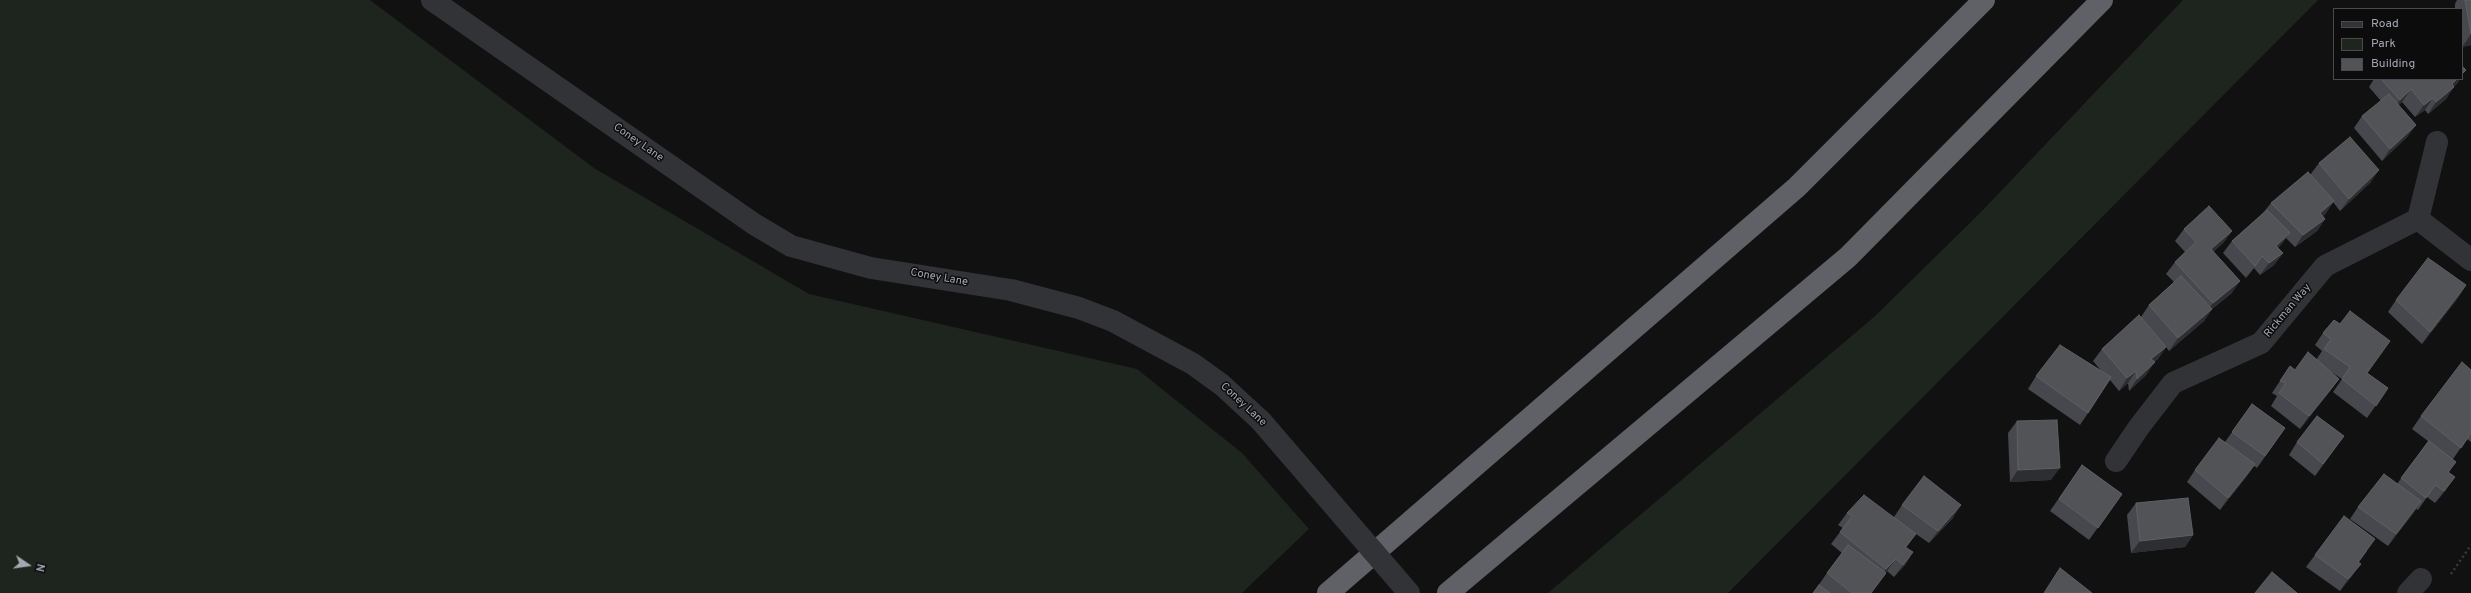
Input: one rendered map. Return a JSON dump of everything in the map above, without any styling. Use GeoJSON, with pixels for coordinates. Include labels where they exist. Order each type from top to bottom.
{"type":"FeatureCollection","features":[{"type":"Feature","properties":{"kind":"highway"},"geometry":{"type":"LineString","coordinates":[[1328,593],[1797,187],[1984,0]]}},
{"type":"Feature","properties":{"kind":"highway"},"geometry":{"type":"LineString","coordinates":[[1448,593],[1848,256],[2102,0]]}},
{"type":"Feature","properties":{"kind":"street","name":"Coney Lane"},"geometry":{"type":"LineString","coordinates":[[432,0],[754,224],[791,246],[871,268],[1011,290],[1079,308],[1113,321],[1193,364],[1222,385],[1261,421],[1409,593]]}},
{"type":"Feature","properties":{"kind":"street"},"geometry":{"type":"LineString","coordinates":[[2437,142],[2418,219],[2471,260]]}},
{"type":"Feature","properties":{"kind":"street","name":"Rickman Way"},"geometry":{"type":"LineString","coordinates":[[2116,461],[2139,427],[2173,383],[2262,342],[2325,266],[2418,219]]}},
{"type":"Feature","properties":{"kind":"green space"},"geometry":{"type":"Polygon","coordinates":[[[0,0],[370,0],[594,168],[809,294],[1137,369],[1242,453],[1309,529],[1242,593],[0,593],[0,0]]]}},
{"type":"Feature","properties":{"kind":"green space"},"geometry":{"type":"Polygon","coordinates":[[[2183,0],[2318,0],[1728,593],[1548,593],[1874,317],[1980,213],[2183,0]]]}},
{"type":"Feature","properties":{"kind":"building"},"geometry":{"type":"Polygon","coordinates":[[[2465,0],[2471,0],[2471,34],[2465,0]]]}},
{"type":"Feature","properties":{"kind":"building"},"geometry":{"type":"Polygon","coordinates":[[[2382,80],[2456,80],[2452,84],[2454,87],[2436,102],[2433,98],[2424,105],[2411,89],[2400,100],[2382,80]]]}},
{"type":"Feature","properties":{"kind":"building"},"geometry":{"type":"Polygon","coordinates":[[[2389,94],[2416,125],[2390,149],[2362,116],[2389,94]]]}},
{"type":"Feature","properties":{"kind":"building"},"geometry":{"type":"Polygon","coordinates":[[[2350,137],[2379,170],[2349,199],[2319,163],[2350,137]]]}},
{"type":"Feature","properties":{"kind":"building"},"geometry":{"type":"Polygon","coordinates":[[[2308,172],[2334,201],[2320,213],[2325,219],[2303,235],[2271,203],[2308,172]]]}},
{"type":"Feature","properties":{"kind":"building"},"geometry":{"type":"Polygon","coordinates":[[[2209,206],[2232,231],[2211,249],[2240,281],[2213,303],[2175,262],[2196,242],[2184,229],[2209,206]]]}},
{"type":"Feature","properties":{"kind":"building"},"geometry":{"type":"Polygon","coordinates":[[[2267,210],[2290,233],[2276,246],[2283,253],[2269,263],[2262,256],[2255,266],[2232,241],[2267,210]]]}},
{"type":"Feature","properties":{"kind":"building"},"geometry":{"type":"Polygon","coordinates":[[[2428,258],[2466,285],[2430,332],[2396,300],[2428,258]]]}},
{"type":"Feature","properties":{"kind":"building"},"geometry":{"type":"Polygon","coordinates":[[[2181,276],[2212,309],[2178,338],[2149,305],[2181,276]]]}},
{"type":"Feature","properties":{"kind":"building"},"geometry":{"type":"Polygon","coordinates":[[[2350,311],[2390,341],[2367,373],[2388,388],[2376,406],[2342,379],[2350,367],[2324,349],[2331,339],[2323,333],[2334,320],[2340,324],[2350,311]]]}},
{"type":"Feature","properties":{"kind":"building"},"geometry":{"type":"Polygon","coordinates":[[[2139,315],[2166,347],[2151,359],[2155,362],[2137,379],[2136,371],[2127,378],[2102,349],[2139,315]]]}},
{"type":"Feature","properties":{"kind":"building"},"geometry":{"type":"Polygon","coordinates":[[[2060,345],[2111,377],[2088,413],[2036,376],[2060,345]]]}},
{"type":"Feature","properties":{"kind":"building"},"geometry":{"type":"Polygon","coordinates":[[[2308,352],[2339,379],[2309,416],[2279,393],[2286,383],[2280,381],[2290,366],[2295,370],[2308,352]]]}},
{"type":"Feature","properties":{"kind":"building"},"geometry":{"type":"Polygon","coordinates":[[[2462,362],[2471,370],[2471,433],[2461,448],[2421,416],[2462,362]]]}},
{"type":"Feature","properties":{"kind":"building"},"geometry":{"type":"Polygon","coordinates":[[[2252,404],[2285,428],[2265,456],[2232,432],[2252,404]]]}},
{"type":"Feature","properties":{"kind":"building"},"geometry":{"type":"Polygon","coordinates":[[[2317,416],[2344,436],[2323,464],[2297,442],[2317,416]]]}},
{"type":"Feature","properties":{"kind":"building"},"geometry":{"type":"Polygon","coordinates":[[[2057,420],[2060,468],[2018,470],[2017,421],[2057,420]]]}},
{"type":"Feature","properties":{"kind":"building"},"geometry":{"type":"Polygon","coordinates":[[[2219,438],[2255,464],[2228,498],[2195,470],[2219,438]]]}},
{"type":"Feature","properties":{"kind":"building"},"geometry":{"type":"Polygon","coordinates":[[[2429,441],[2456,462],[2448,472],[2455,477],[2444,491],[2435,485],[2426,498],[2401,478],[2429,441]]]}},
{"type":"Feature","properties":{"kind":"building"},"geometry":{"type":"Polygon","coordinates":[[[2082,465],[2122,494],[2098,528],[2059,499],[2082,465]]]}},
{"type":"Feature","properties":{"kind":"building"},"geometry":{"type":"Polygon","coordinates":[[[2384,474],[2421,501],[2396,534],[2358,507],[2384,474]]]}},
{"type":"Feature","properties":{"kind":"building"},"geometry":{"type":"Polygon","coordinates":[[[1924,476],[1961,505],[1938,531],[1902,505],[1924,476]]]}},
{"type":"Feature","properties":{"kind":"building"},"geometry":{"type":"Polygon","coordinates":[[[1864,495],[1916,534],[1905,547],[1913,552],[1903,565],[1896,559],[1886,569],[1840,532],[1852,516],[1847,513],[1864,495]]]}},
{"type":"Feature","properties":{"kind":"building"},"geometry":{"type":"Polygon","coordinates":[[[2188,498],[2193,535],[2140,541],[2136,503],[2188,498]]]}},
{"type":"Feature","properties":{"kind":"building"},"geometry":{"type":"Polygon","coordinates":[[[2344,516],[2375,539],[2358,562],[2361,564],[2348,579],[2315,555],[2344,516]]]}},
{"type":"Feature","properties":{"kind":"building"},"geometry":{"type":"Polygon","coordinates":[[[1848,545],[1886,573],[1871,593],[1852,593],[1827,573],[1848,545]]]}},
{"type":"Feature","properties":{"kind":"building"},"geometry":{"type":"Polygon","coordinates":[[[2060,568],[2092,593],[2044,593],[2060,568]]]}},
{"type":"Feature","properties":{"kind":"building"},"geometry":{"type":"Polygon","coordinates":[[[2272,572],[2297,593],[2255,593],[2272,572]]]}},
{"type":"Feature","properties":{"kind":"building"},"geometry":{"type":"Polygon","coordinates":[[[1819,585],[1830,593],[1813,593],[1819,585]]]}}]}
